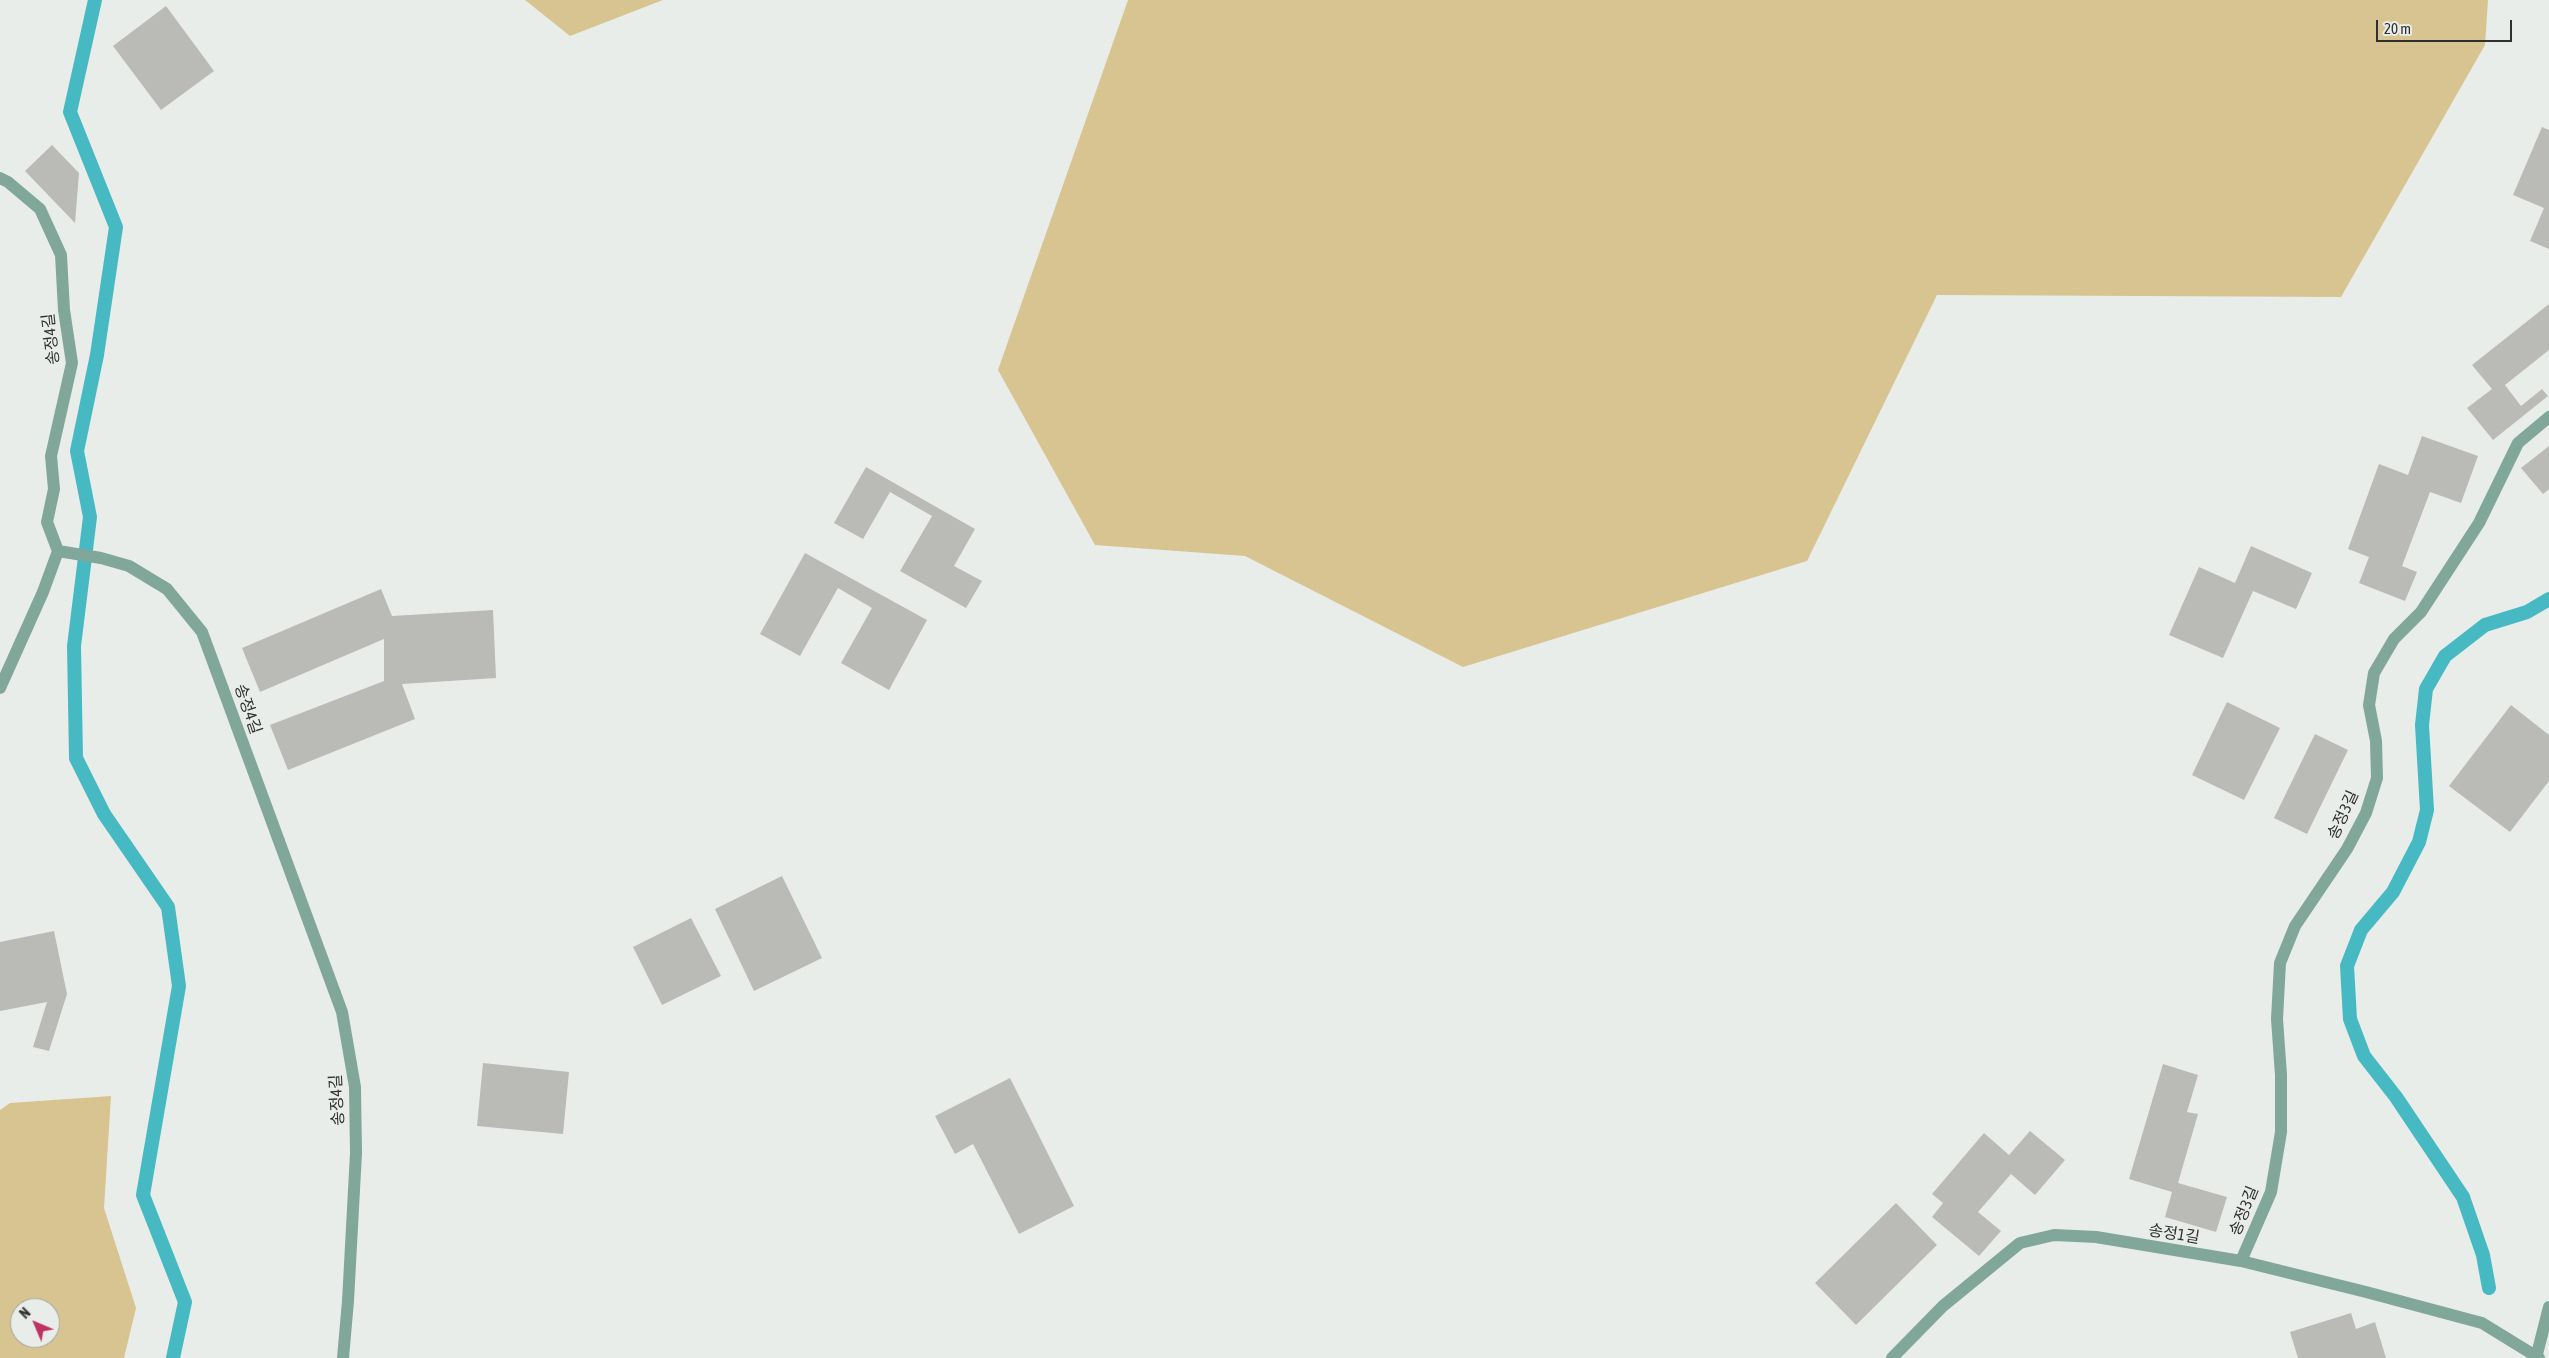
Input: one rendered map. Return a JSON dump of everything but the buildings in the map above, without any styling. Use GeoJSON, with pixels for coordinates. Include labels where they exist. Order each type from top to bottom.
{"type":"FeatureCollection","features":[{"type":"Feature","properties":{"kind":"street","name":"송정4길"},"geometry":{"type":"LineString","coordinates":[[0,178],[8,182],[40,209],[61,255],[64,310],[72,363],[51,456],[54,489],[47,522],[58,552],[101,558],[129,566],[168,589],[202,632],[342,1012],[356,1087],[356,1134],[348,1301],[343,1358]]}},
{"type":"Feature","properties":{"kind":"street","name":"송정3길"},"geometry":{"type":"LineString","coordinates":[[2240,1261],[2270,1192],[2281,1132],[2281,1075],[2276,1019],[2280,963],[2295,926],[2347,848],[2366,813],[2377,778],[2376,741],[2369,706],[2374,673],[2394,639],[2421,612],[2479,523],[2518,443],[2549,417]]}},
{"type":"Feature","properties":{"kind":"street"},"geometry":{"type":"LineString","coordinates":[[0,688],[39,601],[58,552]]}},
{"type":"Feature","properties":{"kind":"street","name":"송정1길"},"geometry":{"type":"LineString","coordinates":[[1892,1358],[1943,1306],[2020,1243],[2054,1235],[2096,1237],[2240,1261],[2482,1323],[2537,1358]]}},
{"type":"Feature","properties":{"kind":"street"},"geometry":{"type":"LineString","coordinates":[[2537,1358],[2549,1307]]}},
{"type":"Feature","properties":{"kind":"shaded area"},"geometry":{"type":"Polygon","coordinates":[[[525,0],[663,0],[570,36],[525,0]]]}},
{"type":"Feature","properties":{"kind":"shaded area"},"geometry":{"type":"Polygon","coordinates":[[[1128,0],[2488,0],[2485,45],[2341,297],[1937,295],[1807,561],[1463,667],[1245,556],[1095,545],[998,370],[1128,0]]]}},
{"type":"Feature","properties":{"kind":"shaded area"},"geometry":{"type":"Polygon","coordinates":[[[111,1096],[104,1208],[136,1308],[124,1358],[0,1358],[0,1110],[10,1103],[111,1096]]]}},
{"type":"Feature","properties":{"kind":"waterway"},"geometry":{"type":"LineString","coordinates":[[95,0],[70,112],[116,227],[97,355],[77,451],[90,517],[74,646],[76,758],[104,814],[168,907],[179,986],[143,1195],[185,1302],[173,1358]]}},
{"type":"Feature","properties":{"kind":"waterway"},"geometry":{"type":"LineString","coordinates":[[2489,1288],[2483,1255],[2463,1197],[2396,1097],[2364,1056],[2350,1019],[2347,966],[2361,930],[2393,892],[2419,842],[2427,810],[2422,725],[2426,689],[2445,656],[2485,625],[2527,612],[2549,599]]}}]}
